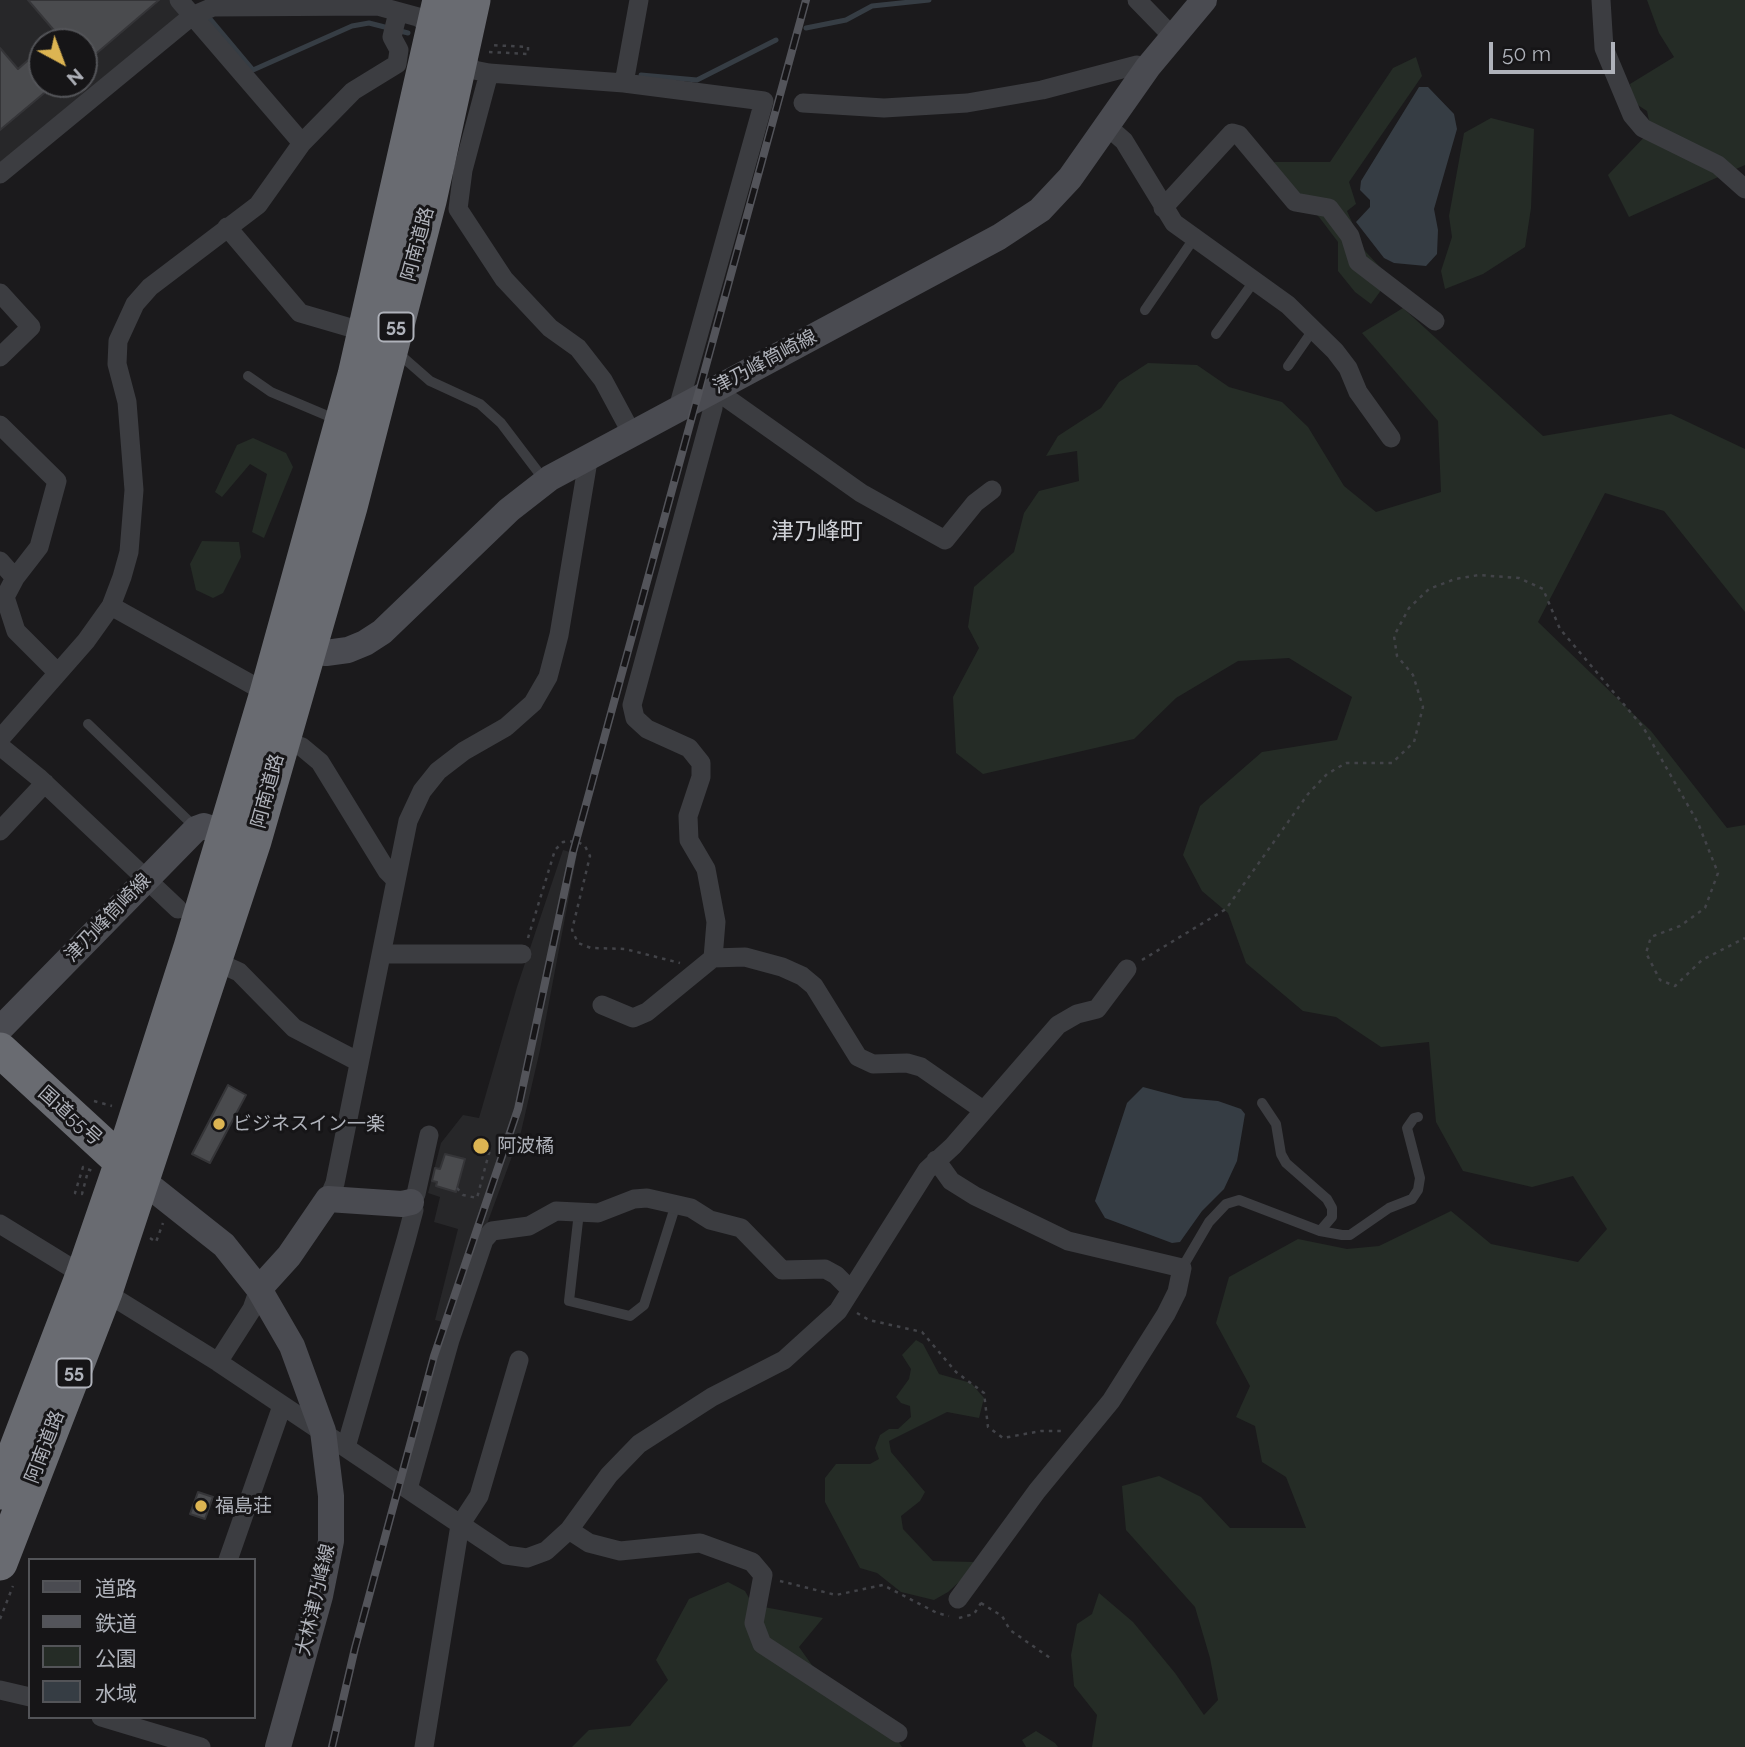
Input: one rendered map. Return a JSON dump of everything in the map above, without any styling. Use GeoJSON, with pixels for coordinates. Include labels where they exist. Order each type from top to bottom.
{"type":"FeatureCollection","features":[{"type":"Feature","properties":{"kind":"highway","name":"阿南道路"},"geometry":{"type":"LineString","coordinates":[[119,1171],[217,962],[282,740],[294,650],[341,421],[443,205],[482,57],[473,0]]}},
{"type":"Feature","properties":{"kind":"highway","name":"阿南道路"},"geometry":{"type":"LineString","coordinates":[[0,1563],[94,1283],[119,1171],[210,831],[267,693],[294,650],[378,340],[437,14]]}},
{"type":"Feature","properties":{"kind":"highway","name":"国道55号"},"geometry":{"type":"LineString","coordinates":[[0,1050],[119,1171]]}},
{"type":"Feature","properties":{"kind":"highway","name":"阿南道路"},"geometry":{"type":"LineString","coordinates":[[0,1492],[94,1283]]}},
{"type":"Feature","properties":{"kind":"main road","name":"津乃峰筒崎線"},"geometry":{"type":"LineString","coordinates":[[294,650],[348,650],[382,632],[509,510],[545,482],[589,454],[999,237],[1040,210],[1070,178],[1148,67],[1204,0]]}},
{"type":"Feature","properties":{"kind":"main road","name":"津乃峰筒崎線"},"geometry":{"type":"LineString","coordinates":[[0,1029],[147,877],[210,831]]}},
{"type":"Feature","properties":{"kind":"main road","name":"大林津乃峰線"},"geometry":{"type":"LineString","coordinates":[[119,1171],[224,1245],[259,1289],[292,1346],[323,1431],[331,1496],[331,1541],[320,1596],[278,1747]]}},
{"type":"Feature","properties":{"kind":"main road"},"geometry":{"type":"LineString","coordinates":[[259,1289],[289,1256],[328,1199],[402,1204],[411,1202]]}},
{"type":"Feature","properties":{"kind":"street"},"geometry":{"type":"LineString","coordinates":[[179,0],[201,12],[302,143]]}},
{"type":"Feature","properties":{"kind":"street"},"geometry":{"type":"LineString","coordinates":[[624,83],[639,0]]}},
{"type":"Feature","properties":{"kind":"street"},"geometry":{"type":"LineString","coordinates":[[1137,0],[1173,37]]}},
{"type":"Feature","properties":{"kind":"street"},"geometry":{"type":"LineString","coordinates":[[1601,0],[1604,48],[1632,115],[1643,128],[1718,165],[1745,189]]}},
{"type":"Feature","properties":{"kind":"street"},"geometry":{"type":"LineString","coordinates":[[0,174],[201,12],[287,2],[378,6],[396,22]]}},
{"type":"Feature","properties":{"kind":"street"},"geometry":{"type":"LineString","coordinates":[[396,22],[437,14],[482,57],[624,83],[764,101],[678,408]]}},
{"type":"Feature","properties":{"kind":"street"},"geometry":{"type":"LineString","coordinates":[[0,738],[58,673],[111,606],[129,552],[134,489],[127,402],[117,364],[118,341],[135,304],[150,287],[258,205],[302,143],[353,90],[397,64],[399,50],[392,37],[396,22]]}},
{"type":"Feature","properties":{"kind":"street"},"geometry":{"type":"LineString","coordinates":[[803,103],[884,108],[967,103],[1042,90],[1137,65],[1148,67]]}},
{"type":"Feature","properties":{"kind":"street"},"geometry":{"type":"LineString","coordinates":[[1108,127],[1124,141],[1174,223],[1289,305],[1348,368],[1358,392],[1391,438]]}},
{"type":"Feature","properties":{"kind":"street"},"geometry":{"type":"LineString","coordinates":[[1163,208],[1232,133],[1239,135],[1295,202],[1329,208],[1350,236],[1358,262],[1435,321]]}},
{"type":"Feature","properties":{"kind":"street"},"geometry":{"type":"LineString","coordinates":[[443,205],[504,279],[550,328],[578,348],[603,380],[631,432]]}},
{"type":"Feature","properties":{"kind":"street"},"geometry":{"type":"LineString","coordinates":[[228,227],[300,313],[378,340]]}},
{"type":"Feature","properties":{"kind":"street"},"geometry":{"type":"LineString","coordinates":[[0,293],[30,327],[0,357]]}},
{"type":"Feature","properties":{"kind":"street"},"geometry":{"type":"LineString","coordinates":[[714,389],[861,493],[945,540],[975,503],[992,490]]}},
{"type":"Feature","properties":{"kind":"street"},"geometry":{"type":"LineString","coordinates":[[706,963],[716,922],[706,869],[689,840],[688,816],[701,776],[701,763],[689,748],[647,729],[635,718],[632,705],[713,408],[714,389]]}},
{"type":"Feature","properties":{"kind":"street"},"geometry":{"type":"LineString","coordinates":[[0,425],[57,481],[39,547],[15,578],[5,597],[16,631],[58,673]]}},
{"type":"Feature","properties":{"kind":"street"},"geometry":{"type":"LineString","coordinates":[[328,1199],[335,1183],[408,821],[422,791],[438,771],[464,751],[506,727],[533,703],[548,677],[559,635],[589,454]]}},
{"type":"Feature","properties":{"kind":"street"},"geometry":{"type":"LineString","coordinates":[[0,561],[15,578]]}},
{"type":"Feature","properties":{"kind":"street"},"geometry":{"type":"LineString","coordinates":[[111,606],[267,693]]}},
{"type":"Feature","properties":{"kind":"street"},"geometry":{"type":"LineString","coordinates":[[282,740],[302,747],[320,762],[387,871],[396,880]]}},
{"type":"Feature","properties":{"kind":"street"},"geometry":{"type":"LineString","coordinates":[[0,746],[45,783],[178,909]]}},
{"type":"Feature","properties":{"kind":"street"},"geometry":{"type":"LineString","coordinates":[[0,831],[45,783]]}},
{"type":"Feature","properties":{"kind":"street"},"geometry":{"type":"LineString","coordinates":[[381,954],[522,954]]}},
{"type":"Feature","properties":{"kind":"street"},"geometry":{"type":"LineString","coordinates":[[602,1005],[633,1018],[647,1012],[706,963],[745,957],[782,967],[803,976],[814,986],[858,1056],[873,1064],[907,1063],[921,1067],[983,1110]]}},
{"type":"Feature","properties":{"kind":"street"},"geometry":{"type":"LineString","coordinates":[[217,962],[239,972],[294,1028],[359,1062]]}},
{"type":"Feature","properties":{"kind":"street"},"geometry":{"type":"LineString","coordinates":[[0,1224],[218,1362],[506,1555],[527,1558],[546,1551],[569,1530],[609,1475],[639,1444],[712,1397],[784,1360],[847,1297],[927,1170],[953,1146],[1058,1025],[1077,1014],[1097,1009],[1127,969]]}},
{"type":"Feature","properties":{"kind":"street"},"geometry":{"type":"LineString","coordinates":[[346,1447],[414,1210],[411,1202],[416,1194],[429,1135]]}},
{"type":"Feature","properties":{"kind":"street"},"geometry":{"type":"LineString","coordinates":[[936,1160],[951,1181],[975,1196],[1068,1241],[1182,1268],[1177,1292],[1166,1314],[1111,1401],[1037,1491],[962,1594]]}},
{"type":"Feature","properties":{"kind":"street"},"geometry":{"type":"LineString","coordinates":[[408,1489],[450,1340],[484,1240],[492,1231],[528,1226],[556,1211],[612,1210],[634,1199],[676,1205],[700,1212],[710,1220],[741,1228],[782,1270],[825,1269],[836,1275],[847,1297]]}},
{"type":"Feature","properties":{"kind":"street"},"geometry":{"type":"LineString","coordinates":[[218,1362],[253,1309],[259,1289]]}},
{"type":"Feature","properties":{"kind":"street"},"geometry":{"type":"LineString","coordinates":[[424,1747],[460,1525],[479,1496],[519,1360]]}},
{"type":"Feature","properties":{"kind":"street"},"geometry":{"type":"LineString","coordinates":[[229,1558],[282,1406]]}},
{"type":"Feature","properties":{"kind":"street"},"geometry":{"type":"LineString","coordinates":[[569,1530],[589,1544],[620,1551],[700,1543],[752,1562],[763,1575],[754,1623],[762,1644],[898,1733]]}},
{"type":"Feature","properties":{"kind":"street"},"geometry":{"type":"LineString","coordinates":[[0,1690],[28,1697]]}},
{"type":"Feature","properties":{"kind":"street"},"geometry":{"type":"LineString","coordinates":[[108,1719],[201,1747]]}},
{"type":"Feature","properties":{"kind":"lane"},"geometry":{"type":"LineString","coordinates":[[1145,310],[1195,237]]}},
{"type":"Feature","properties":{"kind":"lane"},"geometry":{"type":"LineString","coordinates":[[1216,334],[1255,280]]}},
{"type":"Feature","properties":{"kind":"lane"},"geometry":{"type":"LineString","coordinates":[[1289,366],[1313,330]]}},
{"type":"Feature","properties":{"kind":"lane"},"geometry":{"type":"LineString","coordinates":[[378,340],[430,381],[480,404],[501,423],[545,482]]}},
{"type":"Feature","properties":{"kind":"lane"},"geometry":{"type":"LineString","coordinates":[[248,376],[271,392],[341,421]]}},
{"type":"Feature","properties":{"kind":"lane"},"geometry":{"type":"LineString","coordinates":[[88,724],[210,831]]}},
{"type":"Feature","properties":{"kind":"lane"},"geometry":{"type":"LineString","coordinates":[[1262,1103],[1276,1124],[1280,1154],[1286,1163],[1326,1199],[1332,1208],[1332,1217],[1320,1231]]}},
{"type":"Feature","properties":{"kind":"lane"},"geometry":{"type":"LineString","coordinates":[[1182,1268],[1209,1222],[1226,1205],[1239,1200],[1320,1231],[1350,1234],[1389,1208],[1412,1199],[1419,1191],[1420,1178],[1407,1128],[1414,1118],[1418,1117]]}},
{"type":"Feature","properties":{"kind":"lane"},"geometry":{"type":"LineString","coordinates":[[579,1212],[569,1301],[630,1317],[644,1305],[676,1205]]}},
{"type":"Feature","properties":{"kind":"path"},"geometry":{"type":"LineString","coordinates":[[528,47],[528,54],[482,57],[528,47]]}},
{"type":"Feature","properties":{"kind":"path"},"geometry":{"type":"LineString","coordinates":[[1127,969],[1226,909],[1308,794],[1327,774],[1346,763],[1392,763],[1414,742],[1423,707],[1413,675],[1397,656],[1394,636],[1409,608],[1429,589],[1455,579],[1479,575],[1518,578],[1543,589],[1560,629],[1643,727],[1698,823],[1718,873],[1705,908],[1680,926],[1651,937],[1646,953],[1660,980],[1675,986],[1702,960],[1745,938]]}},
{"type":"Feature","properties":{"kind":"path"},"geometry":{"type":"LineString","coordinates":[[522,954],[555,850],[564,842],[576,841],[584,846],[590,856],[572,930],[578,943],[591,948],[625,949],[706,963]]}},
{"type":"Feature","properties":{"kind":"path"},"geometry":{"type":"LineString","coordinates":[[93,1101],[109,1105]]}},
{"type":"Feature","properties":{"kind":"path"},"geometry":{"type":"LineString","coordinates":[[457,1188],[463,1195],[477,1198],[489,1153],[492,1154]]}},
{"type":"Feature","properties":{"kind":"path"},"geometry":{"type":"LineString","coordinates":[[87,1175],[82,1194],[75,1192],[83,1167],[119,1171]]}},
{"type":"Feature","properties":{"kind":"path"},"geometry":{"type":"LineString","coordinates":[[150,1240],[156,1242],[163,1223]]}},
{"type":"Feature","properties":{"kind":"path"},"geometry":{"type":"LineString","coordinates":[[847,1297],[869,1321],[922,1332],[956,1372],[985,1393],[988,1427],[1003,1438],[1041,1431],[1087,1431]]}},
{"type":"Feature","properties":{"kind":"path"},"geometry":{"type":"LineString","coordinates":[[763,1575],[836,1595],[883,1585],[937,1613],[962,1619],[974,1614],[981,1604]]}},
{"type":"Feature","properties":{"kind":"path"},"geometry":{"type":"LineString","coordinates":[[962,1594],[1002,1616],[1010,1630],[1053,1660]]}},
{"type":"Feature","properties":{"kind":"shaded area"},"geometry":{"type":"Polygon","coordinates":[[[0,0],[170,0],[184,16],[98,87],[98,28],[28,28],[28,98],[84,98],[0,167],[0,0]]]}},
{"type":"Feature","properties":{"kind":"shaded area"},"geometry":{"type":"Polygon","coordinates":[[[563,850],[577,854],[540,1050],[521,1132],[450,1324],[435,1320],[458,1229],[434,1222],[440,1197],[428,1193],[441,1143],[463,1115],[479,1118],[517,987],[563,850]]]}},
{"type":"Feature","properties":{"kind":"green space"},"geometry":{"type":"Polygon","coordinates":[[[1647,0],[1745,0],[1745,165],[1629,217],[1608,175],[1651,130],[1647,111],[1633,102],[1630,84],[1674,57],[1659,33],[1647,0]]]}},
{"type":"Feature","properties":{"kind":"green space"},"geometry":{"type":"Polygon","coordinates":[[[1416,57],[1422,76],[1349,182],[1356,204],[1347,211],[1365,251],[1390,278],[1371,304],[1355,292],[1338,271],[1338,242],[1319,217],[1285,184],[1274,162],[1330,162],[1393,68],[1416,57]]]}},
{"type":"Feature","properties":{"kind":"green space"},"geometry":{"type":"Polygon","coordinates":[[[1491,118],[1534,129],[1531,208],[1525,247],[1483,274],[1445,289],[1441,271],[1452,237],[1449,216],[1464,133],[1491,118]]]}},
{"type":"Feature","properties":{"kind":"green space"},"geometry":{"type":"Polygon","coordinates":[[[1403,308],[1543,436],[1671,414],[1745,449],[1745,612],[1664,511],[1605,493],[1538,622],[1651,731],[1727,828],[1745,825],[1745,1747],[1092,1747],[1097,1715],[1074,1686],[1071,1655],[1077,1624],[1092,1614],[1099,1593],[1133,1622],[1175,1673],[1204,1715],[1218,1700],[1210,1658],[1195,1607],[1126,1530],[1122,1486],[1159,1476],[1201,1497],[1230,1528],[1306,1528],[1286,1477],[1262,1462],[1255,1426],[1236,1417],[1250,1386],[1216,1323],[1229,1277],[1298,1239],[1347,1249],[1379,1246],[1451,1211],[1491,1244],[1578,1262],[1607,1229],[1573,1176],[1532,1187],[1463,1171],[1436,1122],[1429,1042],[1381,1047],[1336,1017],[1303,1011],[1246,963],[1228,913],[1202,891],[1183,855],[1200,806],[1262,752],[1337,740],[1352,697],[1289,658],[1238,661],[1176,698],[1134,739],[983,774],[956,753],[953,697],[979,648],[968,627],[974,587],[1014,552],[1024,513],[1039,491],[1079,481],[1077,451],[1046,456],[1058,436],[1101,408],[1119,382],[1148,363],[1197,365],[1229,387],[1282,402],[1308,427],[1344,486],[1376,512],[1441,492],[1438,421],[1362,333],[1403,308]]]}},
{"type":"Feature","properties":{"kind":"green space"},"geometry":{"type":"Polygon","coordinates":[[[253,438],[286,453],[293,467],[264,538],[252,532],[267,474],[250,464],[222,497],[215,492],[237,445],[253,438]]]}},
{"type":"Feature","properties":{"kind":"green space"},"geometry":{"type":"Polygon","coordinates":[[[202,541],[239,542],[241,557],[223,593],[213,598],[196,590],[190,564],[202,541]]]}},
{"type":"Feature","properties":{"kind":"green space"},"geometry":{"type":"Polygon","coordinates":[[[916,1340],[923,1344],[939,1374],[971,1383],[984,1398],[979,1418],[947,1412],[889,1441],[891,1452],[925,1492],[920,1501],[901,1516],[903,1529],[933,1561],[974,1562],[971,1571],[948,1592],[934,1600],[901,1592],[877,1573],[860,1568],[825,1502],[825,1478],[836,1464],[870,1464],[879,1459],[875,1448],[880,1435],[889,1429],[898,1429],[911,1417],[910,1406],[901,1403],[896,1397],[909,1379],[911,1369],[902,1355],[916,1340]]]}},
{"type":"Feature","properties":{"kind":"green space"},"geometry":{"type":"Polygon","coordinates":[[[728,1582],[745,1591],[753,1605],[823,1618],[799,1647],[834,1696],[894,1735],[902,1747],[572,1747],[589,1730],[630,1726],[668,1680],[656,1660],[689,1599],[728,1582]]]}},
{"type":"Feature","properties":{"kind":"green space"},"geometry":{"type":"Polygon","coordinates":[[[1036,1731],[1058,1747],[1026,1747],[1022,1740],[1036,1731]]]}},
{"type":"Feature","properties":{"kind":"water"},"geometry":{"type":"Polygon","coordinates":[[[1419,87],[1428,87],[1454,114],[1457,129],[1434,209],[1438,230],[1437,254],[1426,266],[1394,263],[1384,258],[1356,222],[1370,207],[1370,200],[1360,190],[1361,181],[1419,87]]]}},
{"type":"Feature","properties":{"kind":"water"},"geometry":{"type":"Polygon","coordinates":[[[1143,1087],[1184,1098],[1218,1101],[1241,1109],[1245,1114],[1237,1161],[1224,1189],[1202,1211],[1180,1242],[1172,1243],[1105,1218],[1095,1201],[1127,1103],[1143,1087]]]}},
{"type":"Feature","properties":{"kind":"building"},"geometry":{"type":"Polygon","coordinates":[[[28,0],[159,0],[98,52],[98,28],[52,28],[28,0]]]}},
{"type":"Feature","properties":{"kind":"building"},"geometry":{"type":"Polygon","coordinates":[[[0,48],[18,69],[28,60],[28,98],[38,98],[0,130],[0,48]]]}},
{"type":"Feature","properties":{"kind":"building","name":"ビジネスイン一楽"},"geometry":{"type":"Polygon","coordinates":[[[228,1085],[246,1095],[210,1163],[192,1154],[228,1085]]]}},
{"type":"Feature","properties":{"kind":"building"},"geometry":{"type":"Polygon","coordinates":[[[445,1154],[465,1159],[456,1192],[436,1186],[437,1182],[432,1181],[435,1168],[440,1169],[445,1154]]]}},
{"type":"Feature","properties":{"kind":"building","name":"福島荘"},"geometry":{"type":"Polygon","coordinates":[[[198,1492],[213,1497],[205,1519],[190,1514],[198,1492]]]}},
{"type":"Feature","properties":{"kind":"waterway"},"geometry":{"type":"LineString","coordinates":[[806,28],[846,20],[872,6],[929,0]]}},
{"type":"Feature","properties":{"kind":"waterway"},"geometry":{"type":"LineString","coordinates":[[206,14],[253,70],[352,26],[369,23],[408,33]]}},
{"type":"Feature","properties":{"kind":"waterway"},"geometry":{"type":"LineString","coordinates":[[641,75],[697,80],[776,40]]}},
{"type":"Feature","properties":{"kind":"railway"},"geometry":{"type":"LineString","coordinates":[[332,1747],[355,1648],[434,1356],[518,1109],[573,852],[806,0]]}},
{"type":"Feature","properties":{"kind":"place","name":"ビジネスイン一楽"},"geometry":{"type":"Point","coordinates":[219,1124]}},
{"type":"Feature","properties":{"kind":"place","name":"阿波橘"},"geometry":{"type":"Point","coordinates":[481,1146]}},
{"type":"Feature","properties":{"kind":"place","name":"福島荘"},"geometry":{"type":"Point","coordinates":[201,1506]}},
{"type":"Feature","properties":{"kind":"district","name":"津乃峰町"},"geometry":{"type":"Point","coordinates":[817,532]}}]}
